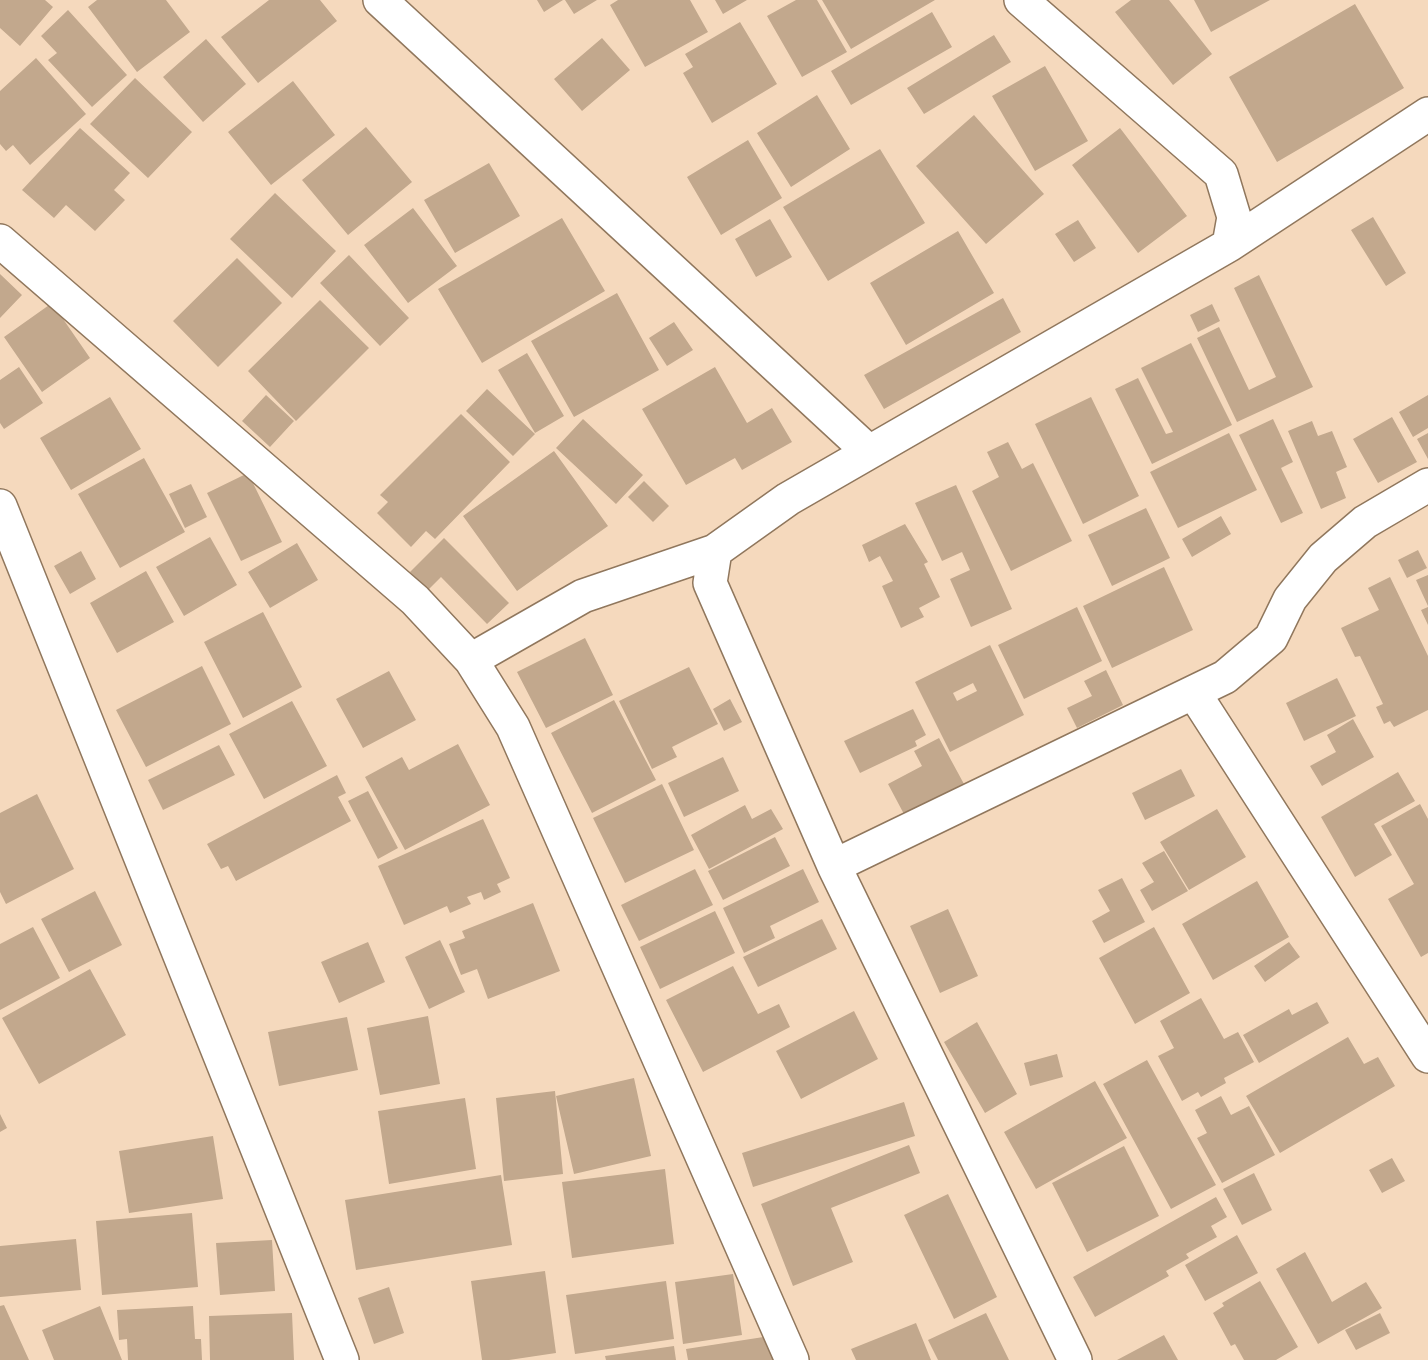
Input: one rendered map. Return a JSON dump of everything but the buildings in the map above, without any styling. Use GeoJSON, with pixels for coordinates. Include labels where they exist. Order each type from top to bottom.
{"type":"FeatureCollection","features":[{"type":"Feature","properties":{"kind":"street"},"geometry":{"type":"LineString","coordinates":[[380,0],[869,452]]}},
{"type":"Feature","properties":{"kind":"street"},"geometry":{"type":"LineString","coordinates":[[1021,0],[1221,174],[1234,217],[1229,244]]}},
{"type":"Feature","properties":{"kind":"street"},"geometry":{"type":"LineString","coordinates":[[471,660],[583,596],[715,551],[788,499],[1229,244],[1428,114]]}},
{"type":"Feature","properties":{"kind":"street"},"geometry":{"type":"LineString","coordinates":[[0,241],[406,592],[471,660],[513,727],[792,1360]]}},
{"type":"Feature","properties":{"kind":"street"},"geometry":{"type":"LineString","coordinates":[[834,866],[1225,678],[1270,638],[1290,599],[1323,558],[1365,522],[1428,485]]}},
{"type":"Feature","properties":{"kind":"street"},"geometry":{"type":"LineString","coordinates":[[0,506],[342,1360]]}},
{"type":"Feature","properties":{"kind":"street"},"geometry":{"type":"LineString","coordinates":[[715,551],[710,583],[834,866],[1075,1360]]}},
{"type":"Feature","properties":{"kind":"street"},"geometry":{"type":"LineString","coordinates":[[1194,693],[1428,1056]]}}]}
